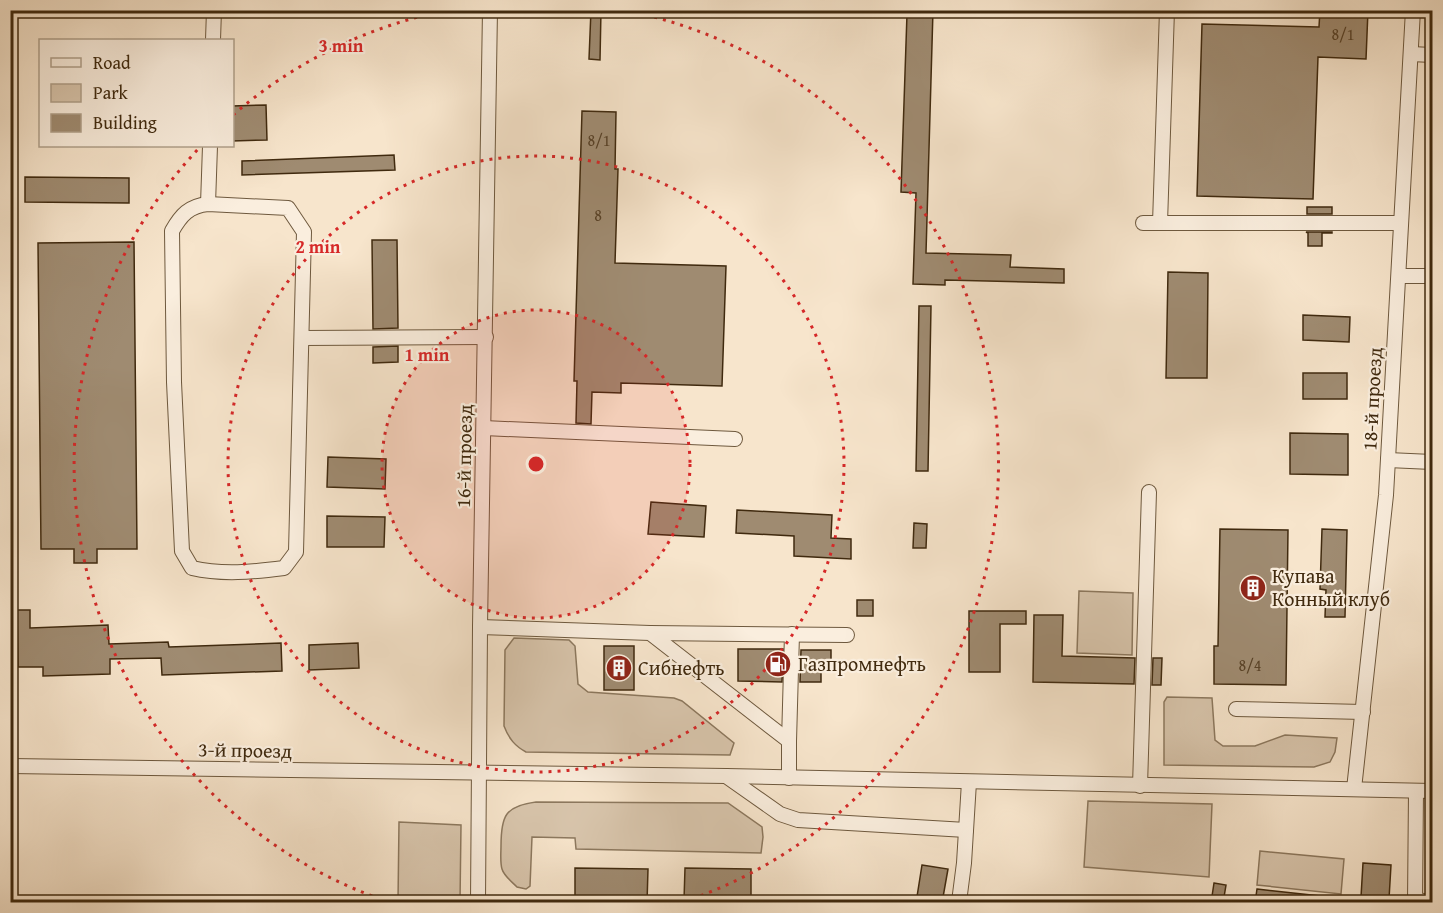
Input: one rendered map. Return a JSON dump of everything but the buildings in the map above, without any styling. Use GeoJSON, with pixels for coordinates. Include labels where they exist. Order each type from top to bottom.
{"type":"FeatureCollection","features":[{"type":"Feature","properties":{"kind":"street"},"geometry":{"type":"LineString","coordinates":[[213,39],[214,10]]}},
{"type":"Feature","properties":{"kind":"street","name":"16-й проезд"},"geometry":{"type":"LineString","coordinates":[[478,903],[490,10]]}},
{"type":"Feature","properties":{"kind":"street"},"geometry":{"type":"LineString","coordinates":[[1160,223],[1167,10]]}},
{"type":"Feature","properties":{"kind":"street","name":"18-й проезд"},"geometry":{"type":"LineString","coordinates":[[1354,789],[1386,495],[1413,10]]}},
{"type":"Feature","properties":{"kind":"street"},"geometry":{"type":"LineString","coordinates":[[1411,54],[1432,55]]}},
{"type":"Feature","properties":{"kind":"street"},"geometry":{"type":"LineString","coordinates":[[208,204],[210,147]]}},
{"type":"Feature","properties":{"kind":"street"},"geometry":{"type":"LineString","coordinates":[[208,204],[288,208],[304,232],[296,552],[284,568],[212,573],[192,568],[182,551],[174,382],[172,231],[180,216],[198,205],[208,204]]}},
{"type":"Feature","properties":{"kind":"street"},"geometry":{"type":"LineString","coordinates":[[1143,223],[1401,223]]}},
{"type":"Feature","properties":{"kind":"street"},"geometry":{"type":"LineString","coordinates":[[1399,276],[1432,276]]}},
{"type":"Feature","properties":{"kind":"street"},"geometry":{"type":"LineString","coordinates":[[302,338],[486,337]]}},
{"type":"Feature","properties":{"kind":"street"},"geometry":{"type":"LineString","coordinates":[[484,428],[735,439]]}},
{"type":"Feature","properties":{"kind":"street"},"geometry":{"type":"LineString","coordinates":[[1388,460],[1432,462]]}},
{"type":"Feature","properties":{"kind":"street"},"geometry":{"type":"LineString","coordinates":[[1140,786],[1149,492]]}},
{"type":"Feature","properties":{"kind":"street"},"geometry":{"type":"LineString","coordinates":[[480,627],[650,633],[847,635]]}},
{"type":"Feature","properties":{"kind":"street"},"geometry":{"type":"LineString","coordinates":[[650,633],[789,741]]}},
{"type":"Feature","properties":{"kind":"street"},"geometry":{"type":"LineString","coordinates":[[789,778],[792,634]]}},
{"type":"Feature","properties":{"kind":"street"},"geometry":{"type":"LineString","coordinates":[[1236,709],[1363,712]]}},
{"type":"Feature","properties":{"kind":"street","name":"3-й проезд"},"geometry":{"type":"LineString","coordinates":[[10,766],[726,776],[1432,791]]}},
{"type":"Feature","properties":{"kind":"street"},"geometry":{"type":"LineString","coordinates":[[726,776],[780,814],[798,820],[966,830]]}},
{"type":"Feature","properties":{"kind":"street"},"geometry":{"type":"LineString","coordinates":[[959,903],[969,782]]}},
{"type":"Feature","properties":{"kind":"street"},"geometry":{"type":"LineString","coordinates":[[1416,791],[1415,901],[1432,902]]}},
{"type":"Feature","properties":{"kind":"green space"},"geometry":{"type":"Polygon","coordinates":[[[1079,591],[1133,593],[1132,655],[1077,653],[1079,591]]]}},
{"type":"Feature","properties":{"kind":"green space"},"geometry":{"type":"Polygon","coordinates":[[[514,638],[569,640],[575,646],[578,684],[588,692],[674,698],[682,701],[734,743],[730,755],[526,752],[513,742],[504,726],[505,650],[514,638]]]}},
{"type":"Feature","properties":{"kind":"green space"},"geometry":{"type":"Polygon","coordinates":[[[1167,697],[1212,698],[1215,740],[1223,746],[1255,746],[1285,735],[1337,738],[1335,752],[1330,762],[1314,767],[1164,765],[1164,702],[1167,697]]]}},
{"type":"Feature","properties":{"kind":"green space"},"geometry":{"type":"Polygon","coordinates":[[[1088,801],[1212,804],[1209,877],[1084,867],[1088,801]]]}},
{"type":"Feature","properties":{"kind":"green space"},"geometry":{"type":"Polygon","coordinates":[[[536,802],[728,803],[762,827],[761,853],[576,849],[575,838],[532,837],[530,886],[526,889],[517,887],[501,867],[502,827],[511,810],[517,806],[536,802]]]}},
{"type":"Feature","properties":{"kind":"green space"},"geometry":{"type":"Polygon","coordinates":[[[399,822],[461,825],[460,902],[398,902],[399,822]]]}},
{"type":"Feature","properties":{"kind":"green space"},"geometry":{"type":"Polygon","coordinates":[[[1260,851],[1344,859],[1341,894],[1257,885],[1260,851]]]}},
{"type":"Feature","properties":{"kind":"place","name":"Купава Конный клуб"},"geometry":{"type":"Point","coordinates":[1253,588]}},
{"type":"Feature","properties":{"kind":"place","name":"Газпромнефть"},"geometry":{"type":"Point","coordinates":[778,664]}},
{"type":"Feature","properties":{"kind":"place","name":"Сибнефть"},"geometry":{"type":"Point","coordinates":[619,668]}}]}
